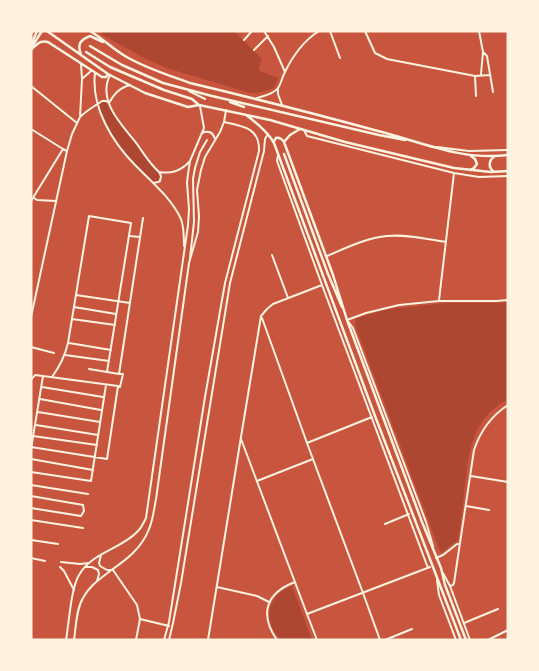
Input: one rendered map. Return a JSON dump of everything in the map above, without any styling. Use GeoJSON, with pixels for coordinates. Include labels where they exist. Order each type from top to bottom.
{"type":"FeatureCollection","features":[{"type":"Feature","properties":{"kind":"main road"},"geometry":{"type":"LineString","coordinates":[[31,46],[37,31]]}},
{"type":"Feature","properties":{"kind":"main road"},"geometry":{"type":"LineString","coordinates":[[31,46],[42,31]]}},
{"type":"Feature","properties":{"kind":"main road"},"geometry":{"type":"LineString","coordinates":[[50,31],[109,74],[145,93],[188,107],[199,104]]}},
{"type":"Feature","properties":{"kind":"main road"},"geometry":{"type":"LineString","coordinates":[[90,31],[96,33],[108,44],[138,63],[190,83],[381,131],[416,143]]}},
{"type":"Feature","properties":{"kind":"main road"},"geometry":{"type":"LineString","coordinates":[[31,46],[32,34]]}},
{"type":"Feature","properties":{"kind":"main road"},"geometry":{"type":"LineString","coordinates":[[82,56],[79,44],[84,38],[90,36],[108,44]]}},
{"type":"Feature","properties":{"kind":"main road"},"geometry":{"type":"LineString","coordinates":[[31,46],[41,41],[48,42],[104,78],[109,74]]}},
{"type":"Feature","properties":{"kind":"main road"},"geometry":{"type":"LineString","coordinates":[[90,46],[129,69],[163,83],[187,90],[468,155],[508,155]]}},
{"type":"Feature","properties":{"kind":"main road"},"geometry":{"type":"LineString","coordinates":[[86,52],[110,67],[164,90],[192,99],[199,104],[246,114],[399,156],[454,168],[494,172],[508,170]]}},
{"type":"Feature","properties":{"kind":"main road"},"geometry":{"type":"LineString","coordinates":[[212,96],[244,107]]}},
{"type":"Feature","properties":{"kind":"main road"},"geometry":{"type":"LineString","coordinates":[[246,114],[268,134],[274,143],[461,640]]}},
{"type":"Feature","properties":{"kind":"main road"},"geometry":{"type":"LineString","coordinates":[[284,142],[290,135],[302,129]]}},
{"type":"Feature","properties":{"kind":"main road"},"geometry":{"type":"LineString","coordinates":[[274,143],[276,138],[280,138],[284,142],[326,256],[347,320]]}},
{"type":"Feature","properties":{"kind":"main road"},"geometry":{"type":"LineString","coordinates":[[284,154],[441,568],[445,585],[466,640]]}},
{"type":"Feature","properties":{"kind":"main road"},"geometry":{"type":"LineString","coordinates":[[468,155],[477,161],[476,166],[469,170]]}},
{"type":"Feature","properties":{"kind":"main road"},"geometry":{"type":"LineString","coordinates":[[494,172],[490,169],[489,165],[490,160],[495,156]]}},
{"type":"Feature","properties":{"kind":"street"},"geometry":{"type":"LineString","coordinates":[[244,40],[252,31]]}},
{"type":"Feature","properties":{"kind":"street"},"geometry":{"type":"LineString","coordinates":[[264,31],[285,72]]}},
{"type":"Feature","properties":{"kind":"street"},"geometry":{"type":"LineString","coordinates":[[282,106],[278,88],[285,72],[302,45],[319,31]]}},
{"type":"Feature","properties":{"kind":"street"},"geometry":{"type":"LineString","coordinates":[[330,31],[340,58]]}},
{"type":"Feature","properties":{"kind":"street"},"geometry":{"type":"LineString","coordinates":[[365,31],[375,54],[387,59],[475,76],[481,74],[490,75]]}},
{"type":"Feature","properties":{"kind":"street"},"geometry":{"type":"LineString","coordinates":[[479,31],[484,52],[487,56],[493,92]]}},
{"type":"Feature","properties":{"kind":"street"},"geometry":{"type":"LineString","coordinates":[[254,50],[268,36]]}},
{"type":"Feature","properties":{"kind":"street"},"geometry":{"type":"LineString","coordinates":[[481,74],[484,52]]}},
{"type":"Feature","properties":{"kind":"street"},"geometry":{"type":"LineString","coordinates":[[80,117],[81,64]]}},
{"type":"Feature","properties":{"kind":"street"},"geometry":{"type":"LineString","coordinates":[[82,79],[93,72],[98,105],[119,146],[153,183],[182,220],[184,251]]}},
{"type":"Feature","properties":{"kind":"street"},"geometry":{"type":"LineString","coordinates":[[109,74],[106,85],[109,103],[114,115],[159,172],[161,176],[160,181],[153,183]]}},
{"type":"Feature","properties":{"kind":"street"},"geometry":{"type":"LineString","coordinates":[[475,76],[476,96]]}},
{"type":"Feature","properties":{"kind":"street"},"geometry":{"type":"LineString","coordinates":[[109,103],[114,93],[130,85]]}},
{"type":"Feature","properties":{"kind":"street"},"geometry":{"type":"LineString","coordinates":[[31,86],[77,123]]}},
{"type":"Feature","properties":{"kind":"street"},"geometry":{"type":"LineString","coordinates":[[254,100],[272,93],[278,88]]}},
{"type":"Feature","properties":{"kind":"street"},"geometry":{"type":"LineString","coordinates":[[187,90],[204,99]]}},
{"type":"Feature","properties":{"kind":"street"},"geometry":{"type":"LineString","coordinates":[[31,317],[66,151],[72,134],[80,117],[90,108],[104,100],[109,103]]}},
{"type":"Feature","properties":{"kind":"street"},"geometry":{"type":"LineString","coordinates":[[66,640],[74,590],[79,574],[101,554],[128,540],[140,530],[146,518],[189,220],[187,183],[190,161],[204,125],[199,104]]}},
{"type":"Feature","properties":{"kind":"street"},"geometry":{"type":"LineString","coordinates":[[189,262],[198,232],[199,210],[197,190],[201,170],[205,157],[220,132],[226,110]]}},
{"type":"Feature","properties":{"kind":"street"},"geometry":{"type":"LineString","coordinates":[[164,640],[168,626],[225,283],[259,150],[258,138],[252,131],[244,126],[224,122]]}},
{"type":"Feature","properties":{"kind":"street"},"geometry":{"type":"LineString","coordinates":[[31,129],[66,151]]}},
{"type":"Feature","properties":{"kind":"street"},"geometry":{"type":"LineString","coordinates":[[302,129],[307,136],[454,173],[479,177],[508,176]]}},
{"type":"Feature","properties":{"kind":"street"},"geometry":{"type":"LineString","coordinates":[[202,133],[205,131],[210,132],[215,140]]}},
{"type":"Feature","properties":{"kind":"street"},"geometry":{"type":"LineString","coordinates":[[169,640],[181,583],[230,283],[264,151],[265,139],[268,134]]}},
{"type":"Feature","properties":{"kind":"street"},"geometry":{"type":"LineString","coordinates":[[74,640],[82,599],[88,590],[135,551],[149,530],[152,520],[189,262],[194,216],[193,179],[200,152],[206,140]]}},
{"type":"Feature","properties":{"kind":"street"},"geometry":{"type":"LineString","coordinates":[[432,147],[468,151],[508,150]]}},
{"type":"Feature","properties":{"kind":"street"},"geometry":{"type":"LineString","coordinates":[[31,201],[63,149]]}},
{"type":"Feature","properties":{"kind":"street"},"geometry":{"type":"LineString","coordinates":[[278,155],[277,161],[322,286],[428,568]]}},
{"type":"Feature","properties":{"kind":"street"},"geometry":{"type":"LineString","coordinates":[[159,172],[174,172],[186,166],[190,161]]}},
{"type":"Feature","properties":{"kind":"street"},"geometry":{"type":"LineString","coordinates":[[439,301],[454,173]]}},
{"type":"Feature","properties":{"kind":"street"},"geometry":{"type":"LineString","coordinates":[[34,198],[37,200],[56,201]]}},
{"type":"Feature","properties":{"kind":"street"},"geometry":{"type":"LineString","coordinates":[[52,377],[59,368],[68,343],[88,216],[131,223],[107,372]]}},
{"type":"Feature","properties":{"kind":"street"},"geometry":{"type":"LineString","coordinates":[[119,374],[143,218]]}},
{"type":"Feature","properties":{"kind":"street"},"geometry":{"type":"LineString","coordinates":[[129,236],[140,237]]}},
{"type":"Feature","properties":{"kind":"street"},"geometry":{"type":"LineString","coordinates":[[326,256],[367,240],[384,236],[402,236],[446,242]]}},
{"type":"Feature","properties":{"kind":"street"},"geometry":{"type":"LineString","coordinates":[[272,255],[288,298]]}},
{"type":"Feature","properties":{"kind":"street"},"geometry":{"type":"LineString","coordinates":[[208,640],[262,316],[273,304],[322,286]]}},
{"type":"Feature","properties":{"kind":"street"},"geometry":{"type":"LineString","coordinates":[[76,295],[130,303]]}},
{"type":"Feature","properties":{"kind":"street"},"geometry":{"type":"LineString","coordinates":[[347,320],[399,304],[439,301],[508,300]]}},
{"type":"Feature","properties":{"kind":"street"},"geometry":{"type":"LineString","coordinates":[[74,307],[117,314]]}},
{"type":"Feature","properties":{"kind":"street"},"geometry":{"type":"LineString","coordinates":[[262,316],[380,640]]}},
{"type":"Feature","properties":{"kind":"street"},"geometry":{"type":"LineString","coordinates":[[72,319],[115,325]]}},
{"type":"Feature","properties":{"kind":"street"},"geometry":{"type":"LineString","coordinates":[[68,343],[111,350]]}},
{"type":"Feature","properties":{"kind":"street"},"geometry":{"type":"LineString","coordinates":[[31,347],[54,354]]}},
{"type":"Feature","properties":{"kind":"street"},"geometry":{"type":"LineString","coordinates":[[65,355],[109,361]]}},
{"type":"Feature","properties":{"kind":"street"},"geometry":{"type":"LineString","coordinates":[[43,376],[31,448],[107,459],[118,386],[120,387],[123,374],[89,369]]}},
{"type":"Feature","properties":{"kind":"street"},"geometry":{"type":"LineString","coordinates":[[31,380],[35,375],[118,386]]}},
{"type":"Feature","properties":{"kind":"street"},"geometry":{"type":"LineString","coordinates":[[31,472],[92,480],[106,385]]}},
{"type":"Feature","properties":{"kind":"street"},"geometry":{"type":"LineString","coordinates":[[42,387],[104,398]]}},
{"type":"Feature","properties":{"kind":"street"},"geometry":{"type":"LineString","coordinates":[[40,399],[102,410]]}},
{"type":"Feature","properties":{"kind":"street"},"geometry":{"type":"LineString","coordinates":[[450,586],[454,583],[474,450],[480,434],[497,413],[508,405]]}},
{"type":"Feature","properties":{"kind":"street"},"geometry":{"type":"LineString","coordinates":[[38,412],[100,422]]}},
{"type":"Feature","properties":{"kind":"street"},"geometry":{"type":"LineString","coordinates":[[307,443],[372,417]]}},
{"type":"Feature","properties":{"kind":"street"},"geometry":{"type":"LineString","coordinates":[[35,424],[98,435]]}},
{"type":"Feature","properties":{"kind":"street"},"geometry":{"type":"LineString","coordinates":[[33,436],[97,445]]}},
{"type":"Feature","properties":{"kind":"street"},"geometry":{"type":"LineString","coordinates":[[241,437],[317,640]]}},
{"type":"Feature","properties":{"kind":"street"},"geometry":{"type":"LineString","coordinates":[[31,459],[93,470]]}},
{"type":"Feature","properties":{"kind":"street"},"geometry":{"type":"LineString","coordinates":[[257,481],[313,459]]}},
{"type":"Feature","properties":{"kind":"street"},"geometry":{"type":"LineString","coordinates":[[471,476],[508,482]]}},
{"type":"Feature","properties":{"kind":"street"},"geometry":{"type":"LineString","coordinates":[[31,484],[88,494]]}},
{"type":"Feature","properties":{"kind":"street"},"geometry":{"type":"LineString","coordinates":[[31,496],[83,506],[84,511],[82,516],[31,508]]}},
{"type":"Feature","properties":{"kind":"street"},"geometry":{"type":"LineString","coordinates":[[466,506],[489,510]]}},
{"type":"Feature","properties":{"kind":"street"},"geometry":{"type":"LineString","coordinates":[[385,524],[409,514]]}},
{"type":"Feature","properties":{"kind":"street"},"geometry":{"type":"LineString","coordinates":[[31,520],[82,528]]}},
{"type":"Feature","properties":{"kind":"street"},"geometry":{"type":"LineString","coordinates":[[31,540],[58,544]]}},
{"type":"Feature","properties":{"kind":"street"},"geometry":{"type":"LineString","coordinates":[[437,558],[457,544],[460,544]]}},
{"type":"Feature","properties":{"kind":"street"},"geometry":{"type":"LineString","coordinates":[[101,554],[100,566],[107,570],[112,570]]}},
{"type":"Feature","properties":{"kind":"street"},"geometry":{"type":"LineString","coordinates":[[31,558],[45,561]]}},
{"type":"Feature","properties":{"kind":"street"},"geometry":{"type":"LineString","coordinates":[[61,562],[89,563]]}},
{"type":"Feature","properties":{"kind":"street"},"geometry":{"type":"LineString","coordinates":[[307,614],[433,566]]}},
{"type":"Feature","properties":{"kind":"street"},"geometry":{"type":"LineString","coordinates":[[60,567],[74,590]]}},
{"type":"Feature","properties":{"kind":"street"},"geometry":{"type":"LineString","coordinates":[[85,567],[98,570],[97,582]]}},
{"type":"Feature","properties":{"kind":"street"},"geometry":{"type":"LineString","coordinates":[[441,568],[450,586],[470,640]]}},
{"type":"Feature","properties":{"kind":"street"},"geometry":{"type":"LineString","coordinates":[[112,570],[136,605],[140,619],[136,640]]}},
{"type":"Feature","properties":{"kind":"street"},"geometry":{"type":"LineString","coordinates":[[436,574],[439,595],[456,640]]}},
{"type":"Feature","properties":{"kind":"street"},"geometry":{"type":"LineString","coordinates":[[277,640],[267,620],[269,602],[272,596],[279,590],[295,582]]}},
{"type":"Feature","properties":{"kind":"street"},"geometry":{"type":"LineString","coordinates":[[217,587],[257,596],[269,602]]}},
{"type":"Feature","properties":{"kind":"street"},"geometry":{"type":"LineString","coordinates":[[464,623],[498,609]]}},
{"type":"Feature","properties":{"kind":"street"},"geometry":{"type":"LineString","coordinates":[[140,619],[172,628]]}},
{"type":"Feature","properties":{"kind":"street"},"geometry":{"type":"LineString","coordinates":[[385,640],[412,629]]}},
{"type":"Feature","properties":{"kind":"street"},"geometry":{"type":"LineString","coordinates":[[488,640],[508,630]]}},
{"type":"Feature","properties":{"kind":"shaded area"},"geometry":{"type":"Polygon","coordinates":[[[103,31],[234,31],[262,59],[260,71],[278,78],[274,88],[250,93],[170,69],[146,59],[101,34],[103,31]]]}},
{"type":"Feature","properties":{"kind":"shaded area"},"geometry":{"type":"Polygon","coordinates":[[[104,100],[109,103],[122,126],[159,172],[161,176],[160,181],[153,183],[117,142],[98,105],[104,100]]]}},
{"type":"Feature","properties":{"kind":"shaded area"},"geometry":{"type":"Polygon","coordinates":[[[508,302],[508,399],[487,416],[474,436],[468,460],[458,540],[442,552],[440,551],[355,325],[356,318],[389,309],[447,303],[508,302]]]}},
{"type":"Feature","properties":{"kind":"shaded area"},"geometry":{"type":"Polygon","coordinates":[[[292,586],[312,640],[282,640],[271,626],[270,610],[272,603],[283,590],[292,586]]]}}]}
